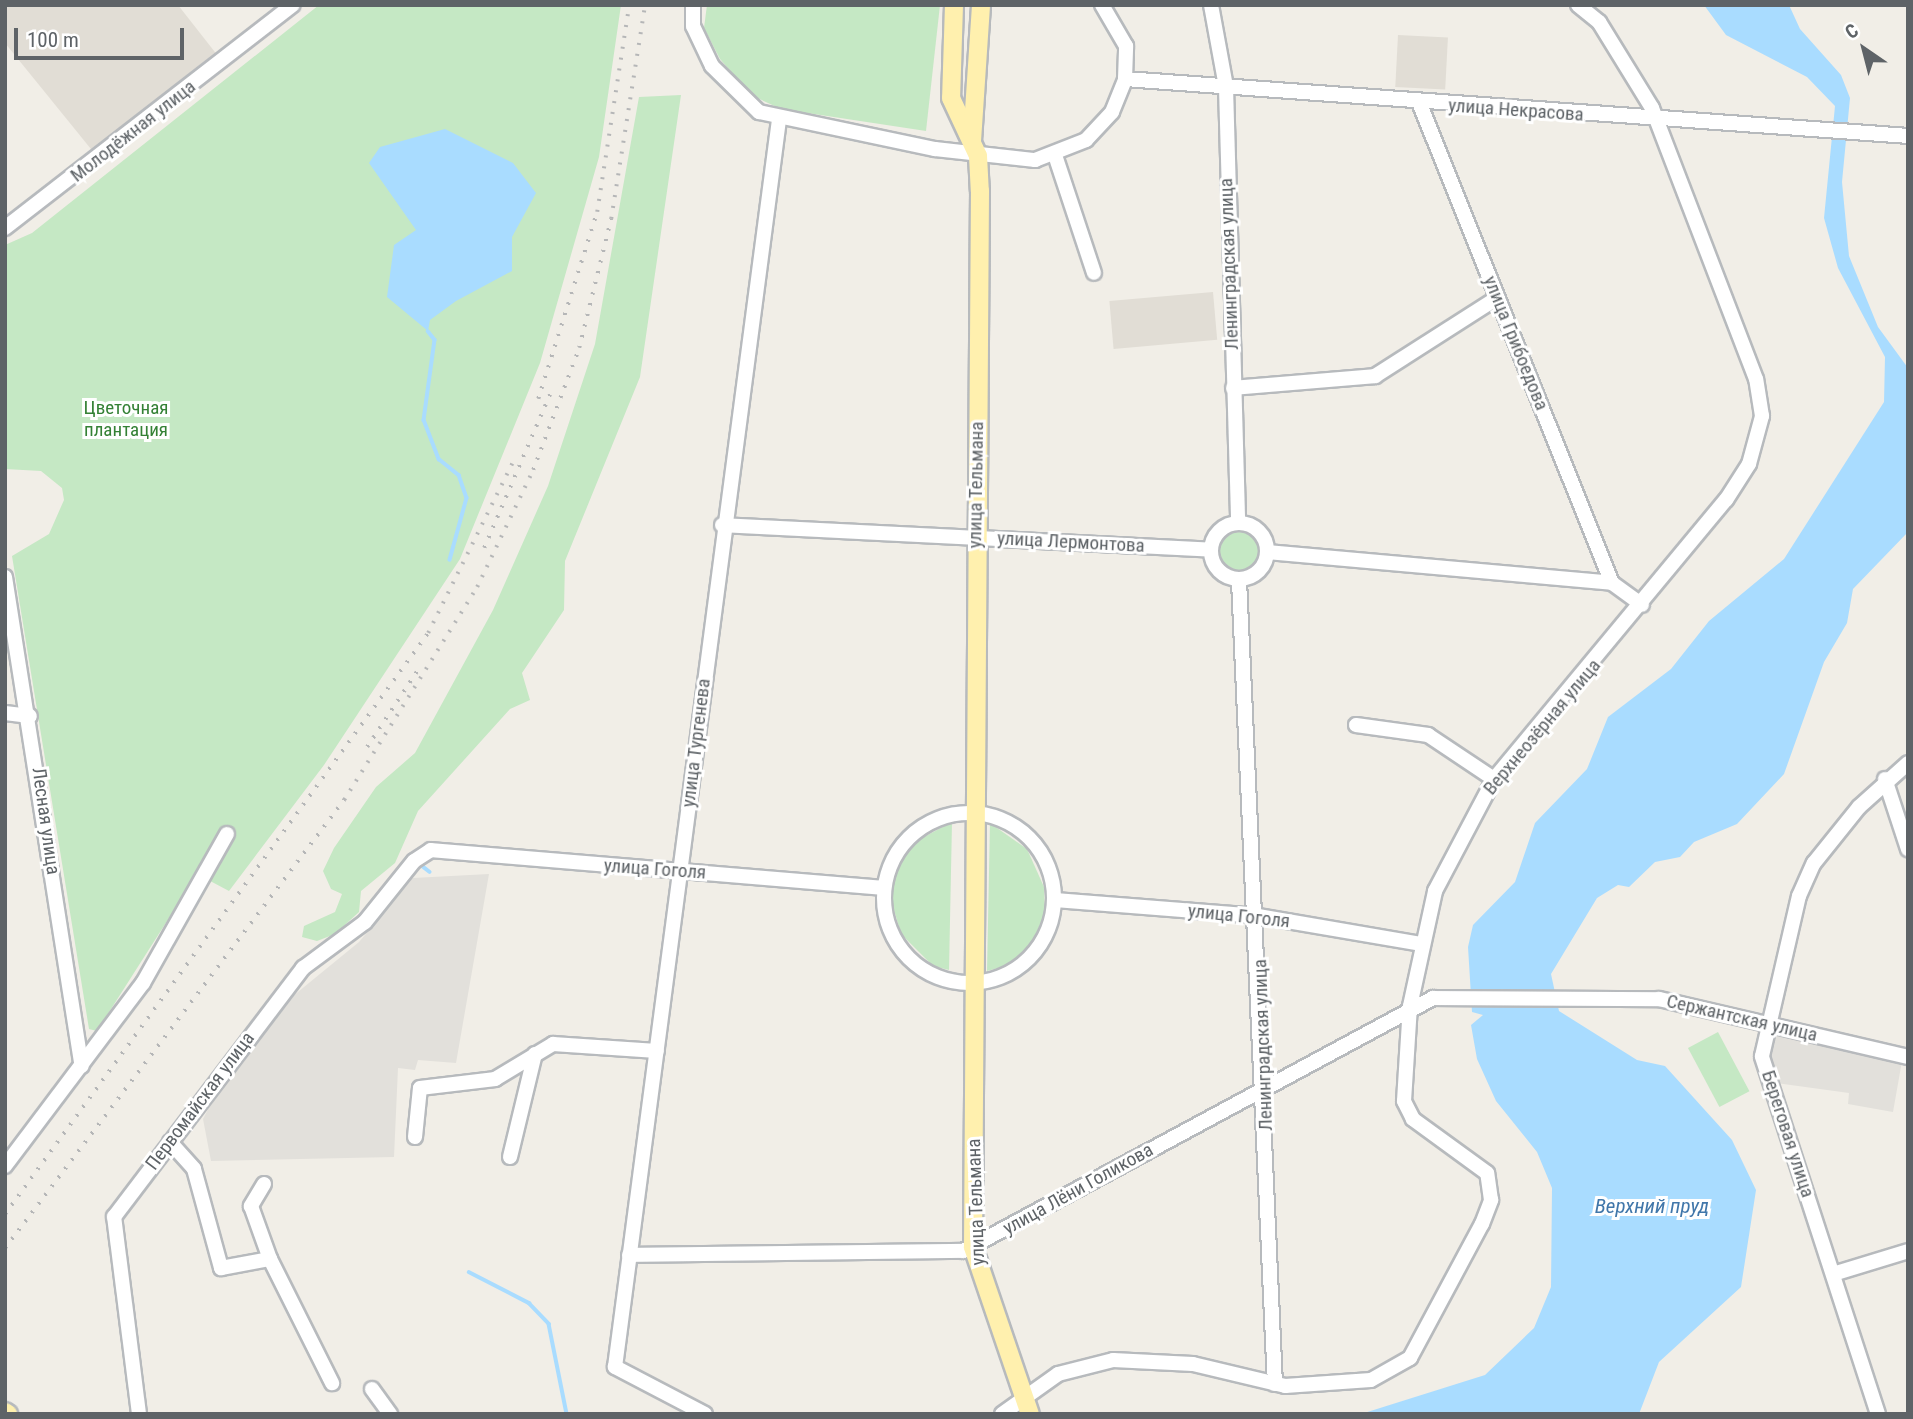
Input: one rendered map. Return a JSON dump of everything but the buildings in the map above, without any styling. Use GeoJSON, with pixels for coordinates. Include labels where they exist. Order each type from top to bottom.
{"type":"FeatureCollection","features":[{"type":"Feature","properties":{"kind":"main road","name":"улица Тельмана"},"geometry":{"type":"LineString","coordinates":[[954,5],[951,98],[975,148]]}},
{"type":"Feature","properties":{"kind":"main road","name":"улица Тельмана"},"geometry":{"type":"LineString","coordinates":[[981,5],[975,148],[973,1247],[1030,1414]]}},
{"type":"Feature","properties":{"kind":"street","name":"Молодёжная улица"},"geometry":{"type":"LineString","coordinates":[[5,228],[293,5]]}},
{"type":"Feature","properties":{"kind":"street"},"geometry":{"type":"LineString","coordinates":[[691,6],[693,26],[723,83],[779,120],[975,148],[1055,156],[1098,129],[1125,79],[1126,46],[1102,5]]}},
{"type":"Feature","properties":{"kind":"street","name":"Ленинградская улица"},"geometry":{"type":"LineString","coordinates":[[1211,5],[1226,87],[1238,523]]}},
{"type":"Feature","properties":{"kind":"street","name":"Верхнеозёрная улица"},"geometry":{"type":"LineString","coordinates":[[1002,1414],[1023,1394],[1058,1374],[1113,1360],[1193,1364],[1275,1384],[1343,1386],[1401,1368],[1482,1224],[1490,1200],[1487,1173],[1407,1111],[1410,1006],[1421,944],[1447,862],[1494,779],[1642,605],[1749,464],[1762,407],[1656,120],[1627,63],[1578,5]]}},
{"type":"Feature","properties":{"kind":"street","name":"улица Некрасова"},"geometry":{"type":"LineString","coordinates":[[1125,79],[1656,120],[1908,136]]}},
{"type":"Feature","properties":{"kind":"street","name":"улица Грибоедова"},"geometry":{"type":"LineString","coordinates":[[1419,102],[1612,583]]}},
{"type":"Feature","properties":{"kind":"street","name":"улица Тургенева"},"geometry":{"type":"LineString","coordinates":[[705,1414],[615,1367],[681,871],[722,525],[779,120]]}},
{"type":"Feature","properties":{"kind":"street"},"geometry":{"type":"LineString","coordinates":[[1055,156],[1094,273]]}},
{"type":"Feature","properties":{"kind":"street"},"geometry":{"type":"LineString","coordinates":[[1233,388],[1375,376],[1497,298]]}},
{"type":"Feature","properties":{"kind":"street"},"geometry":{"type":"LineString","coordinates":[[1238,523],[1259,532],[1267,552],[1259,571],[1239,580],[1215,568],[1210,550],[1215,536],[1238,523]]}},
{"type":"Feature","properties":{"kind":"street","name":"улица Лермонтова"},"geometry":{"type":"LineString","coordinates":[[722,525],[1210,550]]}},
{"type":"Feature","properties":{"kind":"street"},"geometry":{"type":"LineString","coordinates":[[1267,552],[1612,583],[1642,605]]}},
{"type":"Feature","properties":{"kind":"street","name":"Лесная улица"},"geometry":{"type":"LineString","coordinates":[[5,577],[30,716],[82,1066]]}},
{"type":"Feature","properties":{"kind":"street","name":"Ленинградская улица"},"geometry":{"type":"LineString","coordinates":[[1239,580],[1258,916],[1275,1384]]}},
{"type":"Feature","properties":{"kind":"street"},"geometry":{"type":"LineString","coordinates":[[5,713],[30,716]]}},
{"type":"Feature","properties":{"kind":"street"},"geometry":{"type":"LineString","coordinates":[[1356,725],[1428,734],[1494,779]]}},
{"type":"Feature","properties":{"kind":"street","name":"Береговая улица"},"geometry":{"type":"LineString","coordinates":[[1878,1414],[1762,1056],[1799,896],[1814,863],[1885,779],[1908,763]]}},
{"type":"Feature","properties":{"kind":"street"},"geometry":{"type":"LineString","coordinates":[[1885,779],[1908,849]]}},
{"type":"Feature","properties":{"kind":"street"},"geometry":{"type":"LineString","coordinates":[[973,813],[999,817],[1028,838],[1049,872],[1055,900],[1052,928],[1033,957],[1002,977],[974,981],[945,978],[909,958],[885,918],[880,888],[911,836],[946,818],[973,813]]}},
{"type":"Feature","properties":{"kind":"street"},"geometry":{"type":"LineString","coordinates":[[5,1166],[143,983],[227,834]]}},
{"type":"Feature","properties":{"kind":"street","name":"улица Гоголя"},"geometry":{"type":"LineString","coordinates":[[430,850],[880,888]]}},
{"type":"Feature","properties":{"kind":"street","name":"Первомайская улица"},"geometry":{"type":"LineString","coordinates":[[139,1414],[112,1230],[121,1205],[303,968],[365,922],[414,861],[430,850]]}},
{"type":"Feature","properties":{"kind":"street","name":"улица Гоголя"},"geometry":{"type":"LineString","coordinates":[[1055,900],[1258,916],[1421,944]]}},
{"type":"Feature","properties":{"kind":"street","name":"Сержантская улица"},"geometry":{"type":"LineString","coordinates":[[1455,997],[1659,999],[1908,1057]]}},
{"type":"Feature","properties":{"kind":"street","name":"улица Лёни Голикова"},"geometry":{"type":"LineString","coordinates":[[629,1255],[973,1247],[1410,1006],[1455,997]]}},
{"type":"Feature","properties":{"kind":"street"},"geometry":{"type":"LineString","coordinates":[[415,1137],[420,1088],[495,1079],[553,1044],[657,1051]]}},
{"type":"Feature","properties":{"kind":"street"},"geometry":{"type":"LineString","coordinates":[[510,1157],[535,1054]]}},
{"type":"Feature","properties":{"kind":"street"},"geometry":{"type":"LineString","coordinates":[[170,1142],[194,1169],[221,1268],[270,1259]]}},
{"type":"Feature","properties":{"kind":"street"},"geometry":{"type":"LineString","coordinates":[[264,1184],[251,1206],[270,1259],[332,1383]]}},
{"type":"Feature","properties":{"kind":"street"},"geometry":{"type":"LineString","coordinates":[[1833,1274],[1908,1251]]}},
{"type":"Feature","properties":{"kind":"street"},"geometry":{"type":"LineString","coordinates":[[372,1389],[390,1414]]}},
{"type":"Feature","properties":{"kind":"shaded area"},"geometry":{"type":"Polygon","coordinates":[[[5,5],[178,5],[218,56],[95,154],[5,43],[5,5]]]}},
{"type":"Feature","properties":{"kind":"shaded area"},"geometry":{"type":"Polygon","coordinates":[[[1398,35],[1448,38],[1445,90],[1395,87],[1398,35]]]}},
{"type":"Feature","properties":{"kind":"shaded area"},"geometry":{"type":"Polygon","coordinates":[[[1213,292],[1217,340],[1114,349],[1109,301],[1213,292]]]}},
{"type":"Feature","properties":{"kind":"shaded area"},"geometry":{"type":"Polygon","coordinates":[[[489,874],[456,1063],[418,1060],[415,1070],[398,1068],[394,1157],[211,1161],[203,1119],[229,1069],[293,996],[359,942],[413,878],[489,874]]]}},
{"type":"Feature","properties":{"kind":"shaded area"},"geometry":{"type":"Polygon","coordinates":[[[1776,1031],[1902,1061],[1893,1112],[1848,1104],[1849,1093],[1777,1083],[1768,1056],[1776,1031]]]}},
{"type":"Feature","properties":{"kind":"green space","name":"Цветочная плантация"},"geometry":{"type":"Polygon","coordinates":[[[319,5],[621,5],[599,157],[540,363],[460,559],[324,765],[229,891],[197,874],[97,1031],[89,1029],[12,556],[49,534],[64,500],[62,488],[41,471],[5,469],[5,245],[32,233],[319,5]]]}},
{"type":"Feature","properties":{"kind":"green space"},"geometry":{"type":"Polygon","coordinates":[[[707,5],[940,5],[926,131],[781,109],[751,95],[720,59],[704,28],[707,5]]]}},
{"type":"Feature","properties":{"kind":"green space"},"geometry":{"type":"Polygon","coordinates":[[[681,95],[640,377],[565,561],[564,610],[522,673],[530,700],[510,709],[418,811],[395,863],[361,891],[359,912],[335,934],[317,941],[302,937],[304,926],[335,912],[342,894],[331,889],[323,871],[334,848],[376,787],[415,753],[493,610],[548,486],[595,344],[639,97],[681,95]]]}},
{"type":"Feature","properties":{"kind":"green space"},"geometry":{"type":"Polygon","coordinates":[[[1239,532],[1247,533],[1253,538],[1258,544],[1258,560],[1253,566],[1247,571],[1239,572],[1231,571],[1225,566],[1220,560],[1219,552],[1220,544],[1225,538],[1231,533],[1239,532]]]}},
{"type":"Feature","properties":{"kind":"green space"},"geometry":{"type":"Polygon","coordinates":[[[952,822],[949,970],[933,966],[901,934],[887,886],[907,846],[952,822]]]}},
{"type":"Feature","properties":{"kind":"green space"},"geometry":{"type":"Polygon","coordinates":[[[990,823],[1027,849],[1044,887],[1045,912],[1032,944],[1013,964],[987,971],[990,823]]]}},
{"type":"Feature","properties":{"kind":"green space"},"geometry":{"type":"Polygon","coordinates":[[[1718,1032],[1749,1091],[1719,1107],[1688,1048],[1718,1032]]]}},
{"type":"Feature","properties":{"kind":"water","name":"Верхний пруд"},"geometry":{"type":"Polygon","coordinates":[[[1704,5],[1789,5],[1800,29],[1841,75],[1850,98],[1842,182],[1849,256],[1878,327],[1908,368],[1908,532],[1853,589],[1847,623],[1824,662],[1784,774],[1737,824],[1694,842],[1680,857],[1655,862],[1629,887],[1618,885],[1597,898],[1551,974],[1559,1011],[1637,1060],[1665,1066],[1732,1140],[1756,1190],[1741,1287],[1659,1362],[1639,1414],[1361,1414],[1485,1375],[1534,1328],[1551,1287],[1552,1188],[1537,1152],[1496,1101],[1477,1059],[1471,1025],[1483,1015],[1472,1012],[1468,947],[1473,925],[1515,882],[1535,823],[1587,769],[1608,717],[1671,669],[1709,621],[1784,559],[1884,402],[1885,357],[1838,268],[1824,218],[1835,106],[1807,77],[1726,35],[1704,5]]]}},
{"type":"Feature","properties":{"kind":"water"},"geometry":{"type":"Polygon","coordinates":[[[445,129],[513,163],[536,193],[512,237],[512,271],[456,301],[430,320],[428,331],[387,297],[394,245],[416,230],[369,163],[380,147],[445,129]]]}},
{"type":"Feature","properties":{"kind":"waterway"},"geometry":{"type":"LineString","coordinates":[[428,331],[435,340],[424,420],[439,459],[459,475],[467,498],[450,560]]}},
{"type":"Feature","properties":{"kind":"waterway"},"geometry":{"type":"LineString","coordinates":[[421,865],[430,872]]}},
{"type":"Feature","properties":{"kind":"waterway"},"geometry":{"type":"LineString","coordinates":[[469,1272],[529,1303],[549,1324],[567,1414]]}},
{"type":"Feature","properties":{"kind":"railway"},"geometry":{"type":"LineString","coordinates":[[538,399],[597,212],[629,5]]}},
{"type":"Feature","properties":{"kind":"railway"},"geometry":{"type":"LineString","coordinates":[[5,1248],[344,800],[477,587],[533,470],[579,348],[611,219],[645,5]]}},
{"type":"Feature","properties":{"kind":"railway"},"geometry":{"type":"LineString","coordinates":[[484,548],[553,387]]}},
{"type":"Feature","properties":{"kind":"railway"},"geometry":{"type":"LineString","coordinates":[[5,1214],[428,633],[515,458]]}},
{"type":"Feature","properties":{"kind":"railway"},"geometry":{"type":"LineString","coordinates":[[367,747],[419,668]]}}]}
